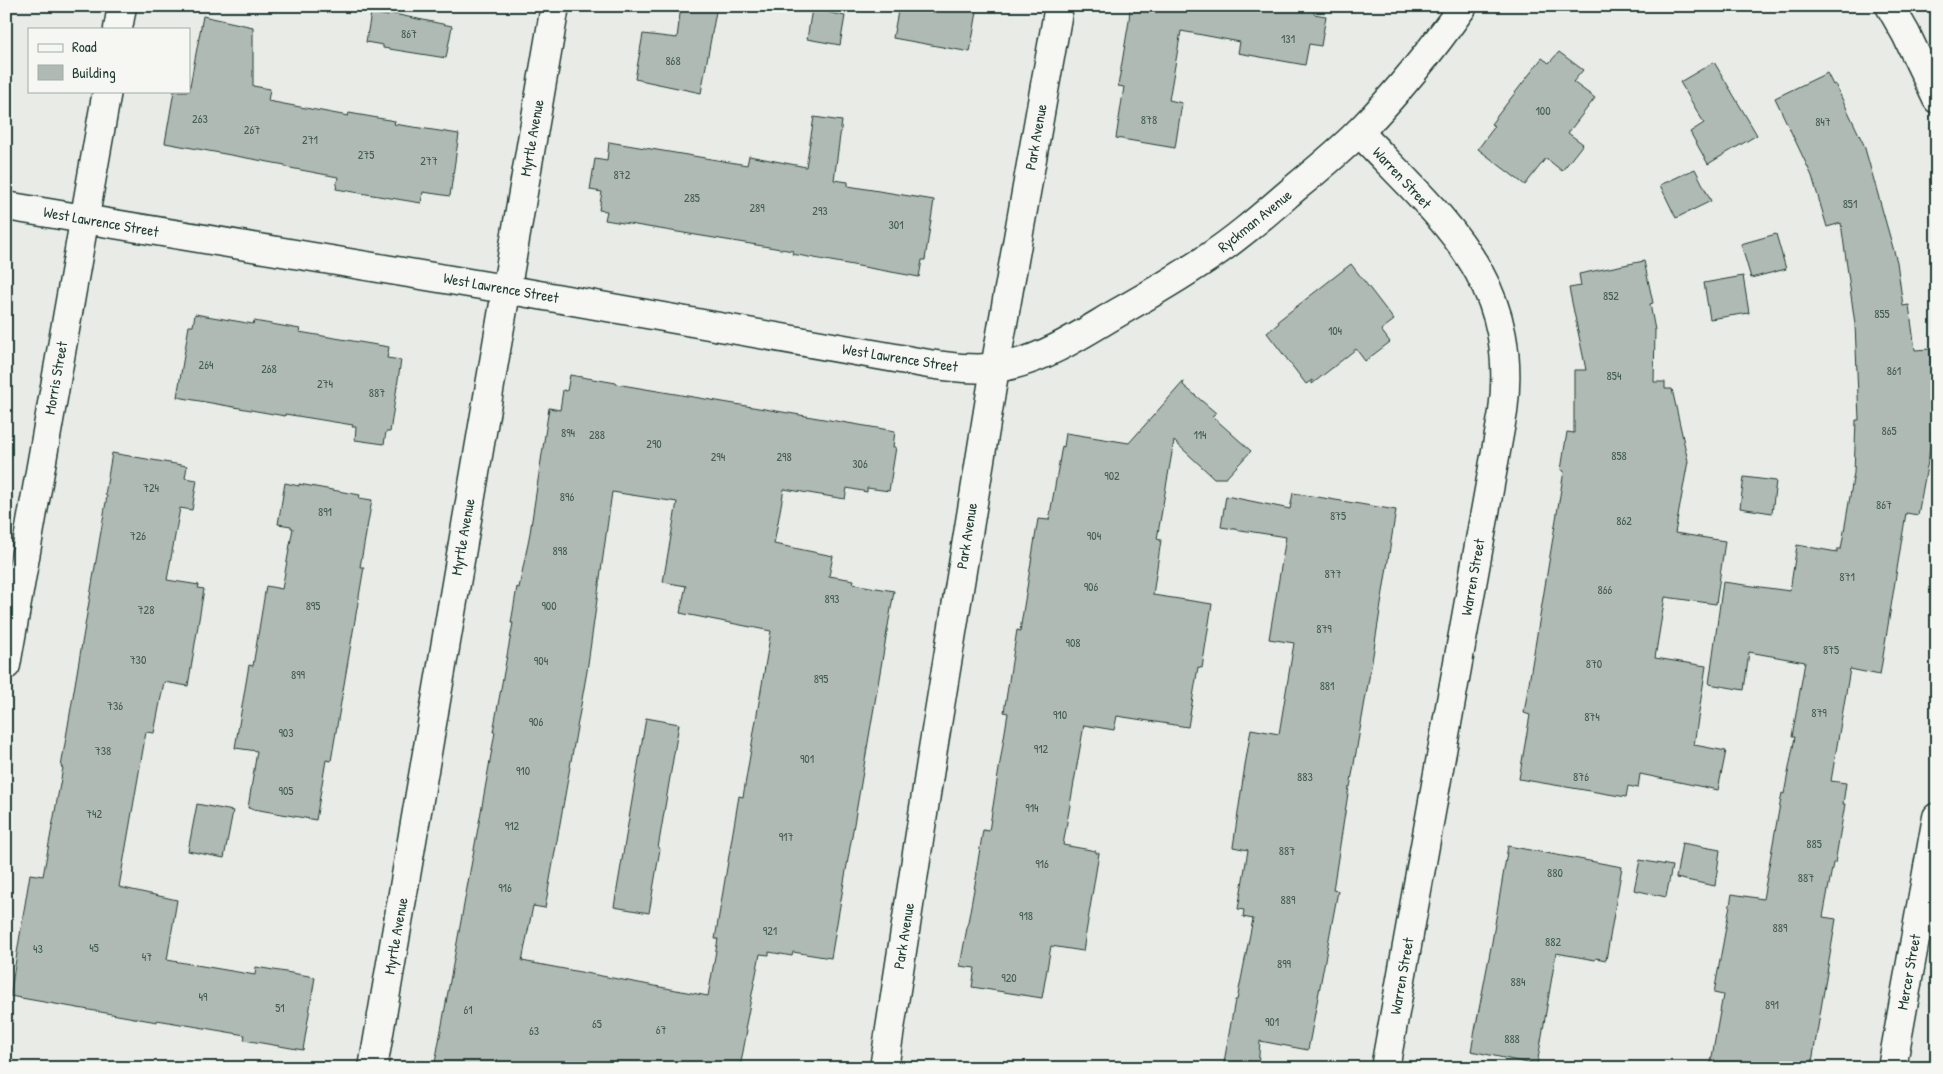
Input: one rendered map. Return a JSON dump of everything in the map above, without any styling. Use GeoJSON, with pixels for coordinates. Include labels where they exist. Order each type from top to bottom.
{"type":"FeatureCollection","features":[{"type":"Feature","properties":{"kind":"street"},"geometry":{"type":"LineString","coordinates":[[118,28],[122,6]]}},
{"type":"Feature","properties":{"kind":"street","name":"Myrtle Avenue"},"geometry":{"type":"LineString","coordinates":[[373,1068],[555,6]]}},
{"type":"Feature","properties":{"kind":"street","name":"Park Avenue"},"geometry":{"type":"LineString","coordinates":[[884,1068],[933,749],[995,368],[1059,6]]}},
{"type":"Feature","properties":{"kind":"street","name":"Ryckman Avenue"},"geometry":{"type":"LineString","coordinates":[[995,368],[1035,357],[1076,337],[1174,280],[1208,258],[1258,220],[1358,132],[1401,87],[1464,6]]}},
{"type":"Feature","properties":{"kind":"street"},"geometry":{"type":"LineString","coordinates":[[1890,6],[1906,34],[1937,99]]}},
{"type":"Feature","properties":{"kind":"street","name":"Morris Street"},"geometry":{"type":"LineString","coordinates":[[6,665],[106,92]]}},
{"type":"Feature","properties":{"kind":"street","name":"Warren Street"},"geometry":{"type":"LineString","coordinates":[[1358,132],[1447,226],[1474,262],[1485,281],[1498,316],[1506,368],[1502,412],[1385,1068]]}},
{"type":"Feature","properties":{"kind":"street","name":"West Lawrence Street"},"geometry":{"type":"LineString","coordinates":[[6,206],[505,289],[929,364],[959,368],[995,368]]}},
{"type":"Feature","properties":{"kind":"street","name":"Mercer Street"},"geometry":{"type":"LineString","coordinates":[[1892,1068],[1937,817]]}},
{"type":"Feature","properties":{"kind":"building"},"geometry":{"type":"Polygon","coordinates":[[[681,6],[717,6],[701,93],[635,79],[643,34],[677,38],[681,6]]]}},
{"type":"Feature","properties":{"kind":"building"},"geometry":{"type":"Polygon","coordinates":[[[899,6],[978,6],[970,52],[893,38],[899,6]]]}},
{"type":"Feature","properties":{"kind":"building"},"geometry":{"type":"Polygon","coordinates":[[[1130,6],[1285,6],[1314,11],[1314,14],[1326,16],[1321,46],[1309,44],[1305,65],[1238,53],[1240,42],[1181,31],[1169,100],[1182,103],[1175,148],[1116,138],[1124,87],[1118,86],[1130,6]]]}},
{"type":"Feature","properties":{"kind":"building"},"geometry":{"type":"Polygon","coordinates":[[[812,9],[845,16],[840,45],[807,39],[812,9]]]}},
{"type":"Feature","properties":{"kind":"building"},"geometry":{"type":"Polygon","coordinates":[[[371,13],[388,16],[389,13],[452,26],[446,58],[383,48],[383,45],[366,42],[371,13]]]}},
{"type":"Feature","properties":{"kind":"building"},"geometry":{"type":"Polygon","coordinates":[[[203,16],[253,27],[253,86],[270,89],[268,101],[348,116],[349,113],[395,121],[394,124],[459,134],[450,196],[423,192],[421,203],[336,189],[338,177],[285,167],[285,165],[165,143],[174,92],[190,92],[203,16]]]}},
{"type":"Feature","properties":{"kind":"building"},"geometry":{"type":"Polygon","coordinates":[[[1559,52],[1583,70],[1573,82],[1595,98],[1568,133],[1583,144],[1562,171],[1546,158],[1525,185],[1478,149],[1495,126],[1491,124],[1542,58],[1549,63],[1559,52]]]}},
{"type":"Feature","properties":{"kind":"building"},"geometry":{"type":"Polygon","coordinates":[[[1714,62],[1757,135],[1708,164],[1690,132],[1704,123],[1680,82],[1714,62]]]}},
{"type":"Feature","properties":{"kind":"building"},"geometry":{"type":"Polygon","coordinates":[[[1827,73],[1833,85],[1835,84],[1864,145],[1897,262],[1903,306],[1909,305],[1915,350],[1930,349],[1933,411],[1929,456],[1918,515],[1906,513],[1880,675],[1850,669],[1831,781],[1846,783],[1843,804],[1845,804],[1823,917],[1836,919],[1811,1068],[1710,1068],[1723,995],[1714,993],[1732,894],[1763,899],[1782,793],[1784,794],[1795,737],[1792,737],[1805,662],[1749,652],[1744,690],[1709,684],[1723,582],[1790,591],[1797,545],[1837,552],[1837,549],[1841,549],[1854,473],[1856,420],[1859,420],[1855,324],[1841,223],[1827,227],[1812,176],[1775,98],[1827,73]]]}},
{"type":"Feature","properties":{"kind":"building"},"geometry":{"type":"Polygon","coordinates":[[[814,117],[842,121],[834,180],[848,182],[848,186],[934,200],[925,260],[922,260],[919,277],[792,254],[793,251],[605,220],[607,211],[599,210],[602,192],[590,190],[595,159],[607,161],[609,142],[747,165],[749,156],[806,167],[814,117]]]}},
{"type":"Feature","properties":{"kind":"building"},"geometry":{"type":"Polygon","coordinates":[[[1695,169],[1711,201],[1676,218],[1660,185],[1695,169]]]}},
{"type":"Feature","properties":{"kind":"building"},"geometry":{"type":"Polygon","coordinates":[[[1776,234],[1786,269],[1751,278],[1741,244],[1776,234]]]}},
{"type":"Feature","properties":{"kind":"building"},"geometry":{"type":"Polygon","coordinates":[[[1644,261],[1653,303],[1650,304],[1655,330],[1654,382],[1665,382],[1665,389],[1672,389],[1688,461],[1675,533],[1725,541],[1716,604],[1665,597],[1655,658],[1706,666],[1694,745],[1726,751],[1718,790],[1640,774],[1638,788],[1628,786],[1626,797],[1519,779],[1530,715],[1524,713],[1564,471],[1561,470],[1567,432],[1574,433],[1574,370],[1586,370],[1569,288],[1581,286],[1579,274],[1644,261]]]}},
{"type":"Feature","properties":{"kind":"building"},"geometry":{"type":"Polygon","coordinates":[[[1351,264],[1394,320],[1381,330],[1390,342],[1365,361],[1356,349],[1312,384],[1312,380],[1306,384],[1267,333],[1279,323],[1278,321],[1351,264]]]}},
{"type":"Feature","properties":{"kind":"building"},"geometry":{"type":"Polygon","coordinates":[[[1743,276],[1749,313],[1710,319],[1704,283],[1743,276]]]}},
{"type":"Feature","properties":{"kind":"building"},"geometry":{"type":"Polygon","coordinates":[[[195,314],[253,324],[254,321],[300,329],[299,332],[389,347],[387,358],[401,360],[390,432],[386,432],[384,444],[355,440],[356,427],[352,427],[353,425],[285,414],[285,416],[177,397],[189,326],[193,326],[195,314]]]}},
{"type":"Feature","properties":{"kind":"building"},"geometry":{"type":"Polygon","coordinates":[[[570,375],[895,431],[893,447],[896,447],[889,491],[867,488],[867,492],[847,488],[845,499],[784,489],[774,544],[833,556],[829,576],[854,580],[853,584],[894,591],[831,958],[793,952],[792,956],[769,952],[769,955],[760,954],[745,1029],[747,1030],[740,1068],[462,1068],[435,1063],[495,732],[493,732],[513,623],[511,623],[517,587],[519,588],[530,533],[549,408],[560,410],[563,390],[567,391],[570,375]],[[612,492],[587,671],[545,908],[533,906],[522,961],[708,996],[718,939],[715,939],[739,796],[743,797],[771,631],[680,613],[686,586],[663,582],[677,502],[612,492]]]}},
{"type":"Feature","properties":{"kind":"building"},"geometry":{"type":"Polygon","coordinates":[[[1184,381],[1183,385],[1216,413],[1212,416],[1251,451],[1226,478],[1214,478],[1174,441],[1157,539],[1161,540],[1153,595],[1212,604],[1202,668],[1198,667],[1188,727],[1117,716],[1114,730],[1084,725],[1063,845],[1099,853],[1083,951],[1051,946],[1042,998],[972,987],[975,968],[960,966],[983,830],[989,831],[1008,713],[1004,712],[1017,630],[1020,631],[1038,519],[1049,520],[1066,433],[1129,443],[1184,381]]]}},
{"type":"Feature","properties":{"kind":"building"},"geometry":{"type":"Polygon","coordinates":[[[112,453],[187,466],[185,478],[197,480],[192,510],[180,508],[167,580],[199,585],[198,588],[204,589],[188,686],[164,682],[154,733],[146,732],[119,887],[177,900],[167,960],[255,975],[256,967],[315,977],[303,1050],[244,1040],[245,1035],[157,1020],[157,1022],[10,996],[30,874],[43,876],[63,768],[61,767],[107,496],[105,495],[112,453]]]}},
{"type":"Feature","properties":{"kind":"building"},"geometry":{"type":"Polygon","coordinates":[[[1744,477],[1776,481],[1772,513],[1740,508],[1744,477]]]}},
{"type":"Feature","properties":{"kind":"building"},"geometry":{"type":"Polygon","coordinates":[[[285,483],[360,495],[359,498],[372,500],[360,567],[364,567],[331,761],[326,760],[316,820],[248,808],[257,751],[235,748],[249,665],[253,666],[266,586],[282,589],[293,528],[278,524],[285,483]]]}},
{"type":"Feature","properties":{"kind":"building"},"geometry":{"type":"Polygon","coordinates":[[[1293,493],[1396,510],[1333,890],[1338,891],[1308,1050],[1260,1041],[1258,1068],[1223,1068],[1235,1000],[1237,1000],[1253,919],[1243,917],[1244,910],[1238,909],[1248,850],[1233,847],[1251,729],[1279,734],[1294,643],[1269,639],[1286,537],[1221,527],[1226,496],[1290,509],[1293,493]]]}},
{"type":"Feature","properties":{"kind":"building"},"geometry":{"type":"Polygon","coordinates":[[[646,718],[679,724],[649,913],[614,907],[646,718]]]}},
{"type":"Feature","properties":{"kind":"building"},"geometry":{"type":"Polygon","coordinates":[[[197,804],[233,811],[224,858],[188,851],[197,804]]]}},
{"type":"Feature","properties":{"kind":"building"},"geometry":{"type":"Polygon","coordinates":[[[1682,843],[1720,850],[1715,886],[1676,878],[1682,843]]]}},
{"type":"Feature","properties":{"kind":"building"},"geometry":{"type":"Polygon","coordinates":[[[1508,846],[1622,867],[1606,960],[1596,958],[1595,960],[1556,953],[1537,1065],[1471,1051],[1508,846]]]}},
{"type":"Feature","properties":{"kind":"building"},"geometry":{"type":"Polygon","coordinates":[[[1640,860],[1672,866],[1666,897],[1634,890],[1640,860]]]}}]}
